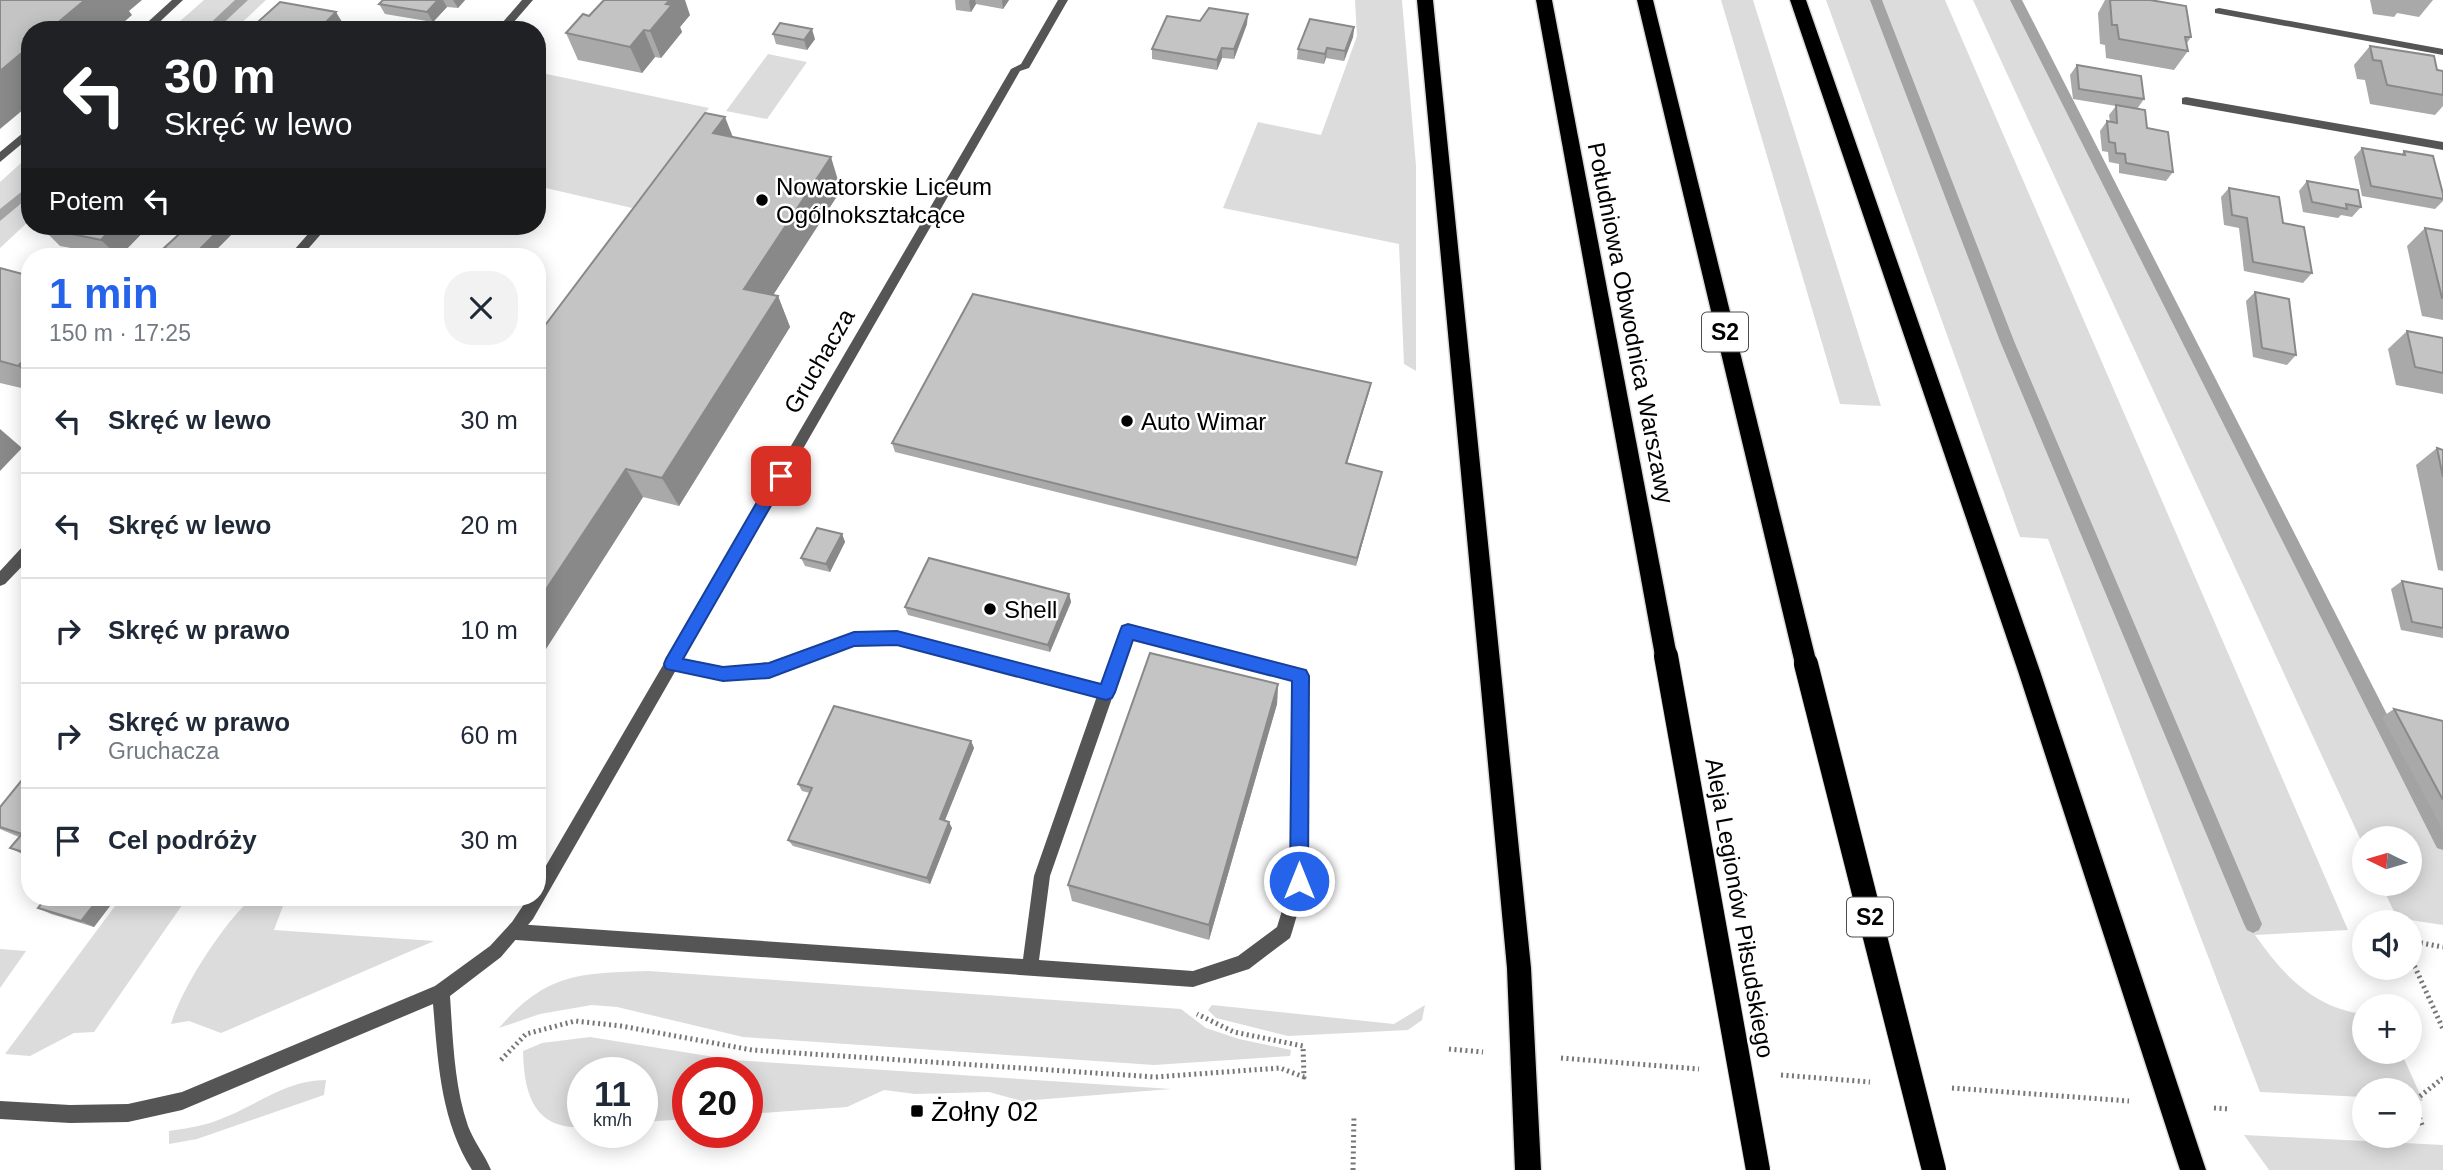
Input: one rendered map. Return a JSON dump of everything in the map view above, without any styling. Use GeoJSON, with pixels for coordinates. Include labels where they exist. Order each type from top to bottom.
{"type":"FeatureCollection","features":[{"type":"Feature","properties":{"kind":"highway"},"geometry":{"type":"LineString","coordinates":[[1425,0],[1519,968],[1528,1170]]}},
{"type":"Feature","properties":{"kind":"highway","name":"Południowa Obwodnica Warszawy"},"geometry":{"type":"LineString","coordinates":[[1544,0],[1666,656]]}},
{"type":"Feature","properties":{"kind":"highway","name":"S2"},"geometry":{"type":"LineString","coordinates":[[1645,0],[1806,664],[1934,1170]]}},
{"type":"Feature","properties":{"kind":"highway"},"geometry":{"type":"LineString","coordinates":[[1798,0],[2029,671],[2193,1170]]}},
{"type":"Feature","properties":{"kind":"highway","name":"Aleja Legionów Piłsudskiego"},"geometry":{"type":"LineString","coordinates":[[1666,656],[1758,1170]]}},
{"type":"Feature","properties":{"kind":"street"},"geometry":{"type":"LineString","coordinates":[[154,21],[178,0]]}},
{"type":"Feature","properties":{"kind":"street"},"geometry":{"type":"LineString","coordinates":[[509,21],[528,0]]}},
{"type":"Feature","properties":{"kind":"street","name":"Gruchacza"},"geometry":{"type":"LineString","coordinates":[[546,882],[1016,69],[1025,66],[1063,0]]}},
{"type":"Feature","properties":{"kind":"street"},"geometry":{"type":"LineString","coordinates":[[2219,11],[2443,52]]}},
{"type":"Feature","properties":{"kind":"street"},"geometry":{"type":"LineString","coordinates":[[2186,101],[2443,146]]}},
{"type":"Feature","properties":{"kind":"street"},"geometry":{"type":"LineString","coordinates":[[0,158],[21,139]]}},
{"type":"Feature","properties":{"kind":"street"},"geometry":{"type":"LineString","coordinates":[[302,248],[314,235]]}},
{"type":"Feature","properties":{"kind":"street"},"geometry":{"type":"LineString","coordinates":[[0,580],[21,558]]}},
{"type":"Feature","properties":{"kind":"street"},"geometry":{"type":"LineString","coordinates":[[516,932],[1030,968],[1193,979],[1243,963],[1284,932],[1299,881],[1300,676],[1128,631],[1042,876],[1030,968]]}},
{"type":"Feature","properties":{"kind":"street"},"geometry":{"type":"LineString","coordinates":[[672,664],[723,674],[769,671],[854,639],[897,638],[1106,692]]}},
{"type":"Feature","properties":{"kind":"street","name":"Gruchacza"},"geometry":{"type":"LineString","coordinates":[[0,1110],[70,1114],[128,1113],[183,1101],[441,992],[480,967],[516,932],[532,906]]}},
{"type":"Feature","properties":{"kind":"street"},"geometry":{"type":"LineString","coordinates":[[441,992],[449,1079],[459,1130],[470,1154],[482,1170]]}},
{"type":"Feature","properties":{"kind":"path"},"geometry":{"type":"LineString","coordinates":[[2422,944],[2443,947]]}},
{"type":"Feature","properties":{"kind":"path"},"geometry":{"type":"LineString","coordinates":[[500,1060],[526,1034],[575,1021],[621,1026],[752,1050],[1155,1077],[1279,1068],[1304,1077],[1303,1046],[1234,1031],[1200,1018],[1191,1004],[1193,979]]}},
{"type":"Feature","properties":{"kind":"path"},"geometry":{"type":"LineString","coordinates":[[2421,980],[2443,1029]]}},
{"type":"Feature","properties":{"kind":"path"},"geometry":{"type":"LineString","coordinates":[[1577,1059],[1702,1069]]}},
{"type":"Feature","properties":{"kind":"path"},"geometry":{"type":"LineString","coordinates":[[1772,1074],[1883,1083]]}},
{"type":"Feature","properties":{"kind":"path"},"geometry":{"type":"LineString","coordinates":[[2422,1095],[2443,1078]]}},
{"type":"Feature","properties":{"kind":"path"},"geometry":{"type":"LineString","coordinates":[[1938,1087],[2119,1100]]}},
{"type":"Feature","properties":{"kind":"path"},"geometry":{"type":"LineString","coordinates":[[1353,1170],[1354,1115]]}},
{"type":"Feature","properties":{"kind":"shaded area"},"geometry":{"type":"Polygon","coordinates":[[[204,0],[266,0],[244,21],[180,21],[204,0]]]}},
{"type":"Feature","properties":{"kind":"shaded area"},"geometry":{"type":"Polygon","coordinates":[[[1355,0],[1402,0],[1416,166],[1416,371],[1404,364],[1399,244],[1223,208],[1258,122],[1321,135],[1357,36],[1355,0]]]}},
{"type":"Feature","properties":{"kind":"shaded area"},"geometry":{"type":"Polygon","coordinates":[[[1721,0],[1753,0],[1881,406],[1840,404],[1721,0]]]}},
{"type":"Feature","properties":{"kind":"shaded area"},"geometry":{"type":"Polygon","coordinates":[[[1826,0],[1945,0],[2348,930],[2255,935],[2301,987],[2330,1005],[2352,1012],[2352,1064],[2406,1064],[2413,1078],[2352,1078],[2352,1096],[2260,1092],[2048,539],[2020,537],[1826,0]]]}},
{"type":"Feature","properties":{"kind":"shaded area"},"geometry":{"type":"Polygon","coordinates":[[[1973,0],[2020,0],[2443,835],[2443,925],[2422,922],[2422,910],[2393,910],[2387,896],[2422,896],[2422,826],[2354,826],[1973,0]]]}},
{"type":"Feature","properties":{"kind":"shaded area"},"geometry":{"type":"Polygon","coordinates":[[[768,54],[807,62],[767,119],[726,111],[768,54]]]}},
{"type":"Feature","properties":{"kind":"shaded area"},"geometry":{"type":"Polygon","coordinates":[[[546,74],[709,108],[632,208],[546,188],[546,74]]]}},
{"type":"Feature","properties":{"kind":"shaded area"},"geometry":{"type":"Polygon","coordinates":[[[21,163],[21,228],[0,248],[0,182],[21,163]]]}},
{"type":"Feature","properties":{"kind":"shaded area"},"geometry":{"type":"Polygon","coordinates":[[[115,906],[181,906],[94,1032],[74,1033],[30,1056],[5,1054],[115,906]]]}},
{"type":"Feature","properties":{"kind":"shaded area"},"geometry":{"type":"Polygon","coordinates":[[[244,906],[283,906],[274,930],[434,941],[221,1033],[189,1021],[171,1024],[184,993],[205,957],[244,906]]]}},
{"type":"Feature","properties":{"kind":"shaded area"},"geometry":{"type":"Polygon","coordinates":[[[0,949],[26,951],[0,988],[0,949]]]}},
{"type":"Feature","properties":{"kind":"shaded area"},"geometry":{"type":"Polygon","coordinates":[[[649,971],[1181,1009],[1206,1028],[1239,1039],[1291,1050],[1290,1056],[1154,1065],[743,1037],[617,1007],[592,1005],[540,1014],[499,1028],[516,1010],[549,986],[584,975],[649,971]]]}},
{"type":"Feature","properties":{"kind":"shaded area"},"geometry":{"type":"Polygon","coordinates":[[[1212,1005],[1394,1024],[1425,1005],[1422,1020],[1408,1030],[1288,1036],[1216,1018],[1208,1010],[1212,1005]]]}},
{"type":"Feature","properties":{"kind":"shaded area"},"geometry":{"type":"Polygon","coordinates":[[[590,1037],[714,1057],[672,1057],[672,1120],[658,1121],[658,1057],[567,1057],[566,1126],[542,1115],[529,1094],[523,1051],[542,1043],[590,1037]]]}},
{"type":"Feature","properties":{"kind":"shaded area"},"geometry":{"type":"Polygon","coordinates":[[[763,1062],[1171,1089],[1022,1101],[989,1092],[915,1094],[884,1090],[847,1107],[763,1113],[763,1062]]]}},
{"type":"Feature","properties":{"kind":"shaded area"},"geometry":{"type":"Polygon","coordinates":[[[326,1080],[324,1095],[197,1139],[169,1144],[169,1131],[214,1122],[287,1088],[326,1080]]]}},
{"type":"Feature","properties":{"kind":"shaded area"},"geometry":{"type":"Polygon","coordinates":[[[2244,1135],[2352,1140],[2352,1148],[2422,1148],[2422,1144],[2443,1145],[2443,1170],[2269,1170],[2244,1135]]]}},
{"type":"Feature","properties":{"kind":"building"},"geometry":{"type":"Polygon","coordinates":[[[0,0],[85,0],[60,21],[21,21],[21,54],[0,71],[0,0]]]}},
{"type":"Feature","properties":{"kind":"building"},"geometry":{"type":"Polygon","coordinates":[[[383,0],[438,0],[427,12],[379,4],[383,0]]]}},
{"type":"Feature","properties":{"kind":"building"},"geometry":{"type":"Polygon","coordinates":[[[604,0],[670,0],[666,4],[672,5],[650,31],[644,30],[630,47],[566,33],[583,14],[589,16],[604,0]]]}},
{"type":"Feature","properties":{"kind":"building"},"geometry":{"type":"Polygon","coordinates":[[[2110,0],[2150,0],[2186,6],[2191,37],[2185,37],[2188,51],[2119,39],[2117,25],[2112,25],[2110,0]]]}},
{"type":"Feature","properties":{"kind":"building"},"geometry":{"type":"Polygon","coordinates":[[[280,2],[336,12],[327,21],[259,21],[280,2]]]}},
{"type":"Feature","properties":{"kind":"building"},"geometry":{"type":"Polygon","coordinates":[[[1209,8],[1248,14],[1234,49],[1222,48],[1217,60],[1152,49],[1167,16],[1200,21],[1209,8]]]}},
{"type":"Feature","properties":{"kind":"building"},"geometry":{"type":"Polygon","coordinates":[[[1310,19],[1354,27],[1345,51],[1327,48],[1325,54],[1298,49],[1310,19]]]}},
{"type":"Feature","properties":{"kind":"building"},"geometry":{"type":"Polygon","coordinates":[[[780,23],[812,29],[804,40],[773,34],[780,23]]]}},
{"type":"Feature","properties":{"kind":"building"},"geometry":{"type":"Polygon","coordinates":[[[2370,46],[2434,56],[2437,70],[2443,71],[2443,95],[2387,85],[2381,61],[2373,60],[2370,46]]]}},
{"type":"Feature","properties":{"kind":"building"},"geometry":{"type":"Polygon","coordinates":[[[2077,65],[2141,76],[2144,99],[2079,89],[2077,65]]]}},
{"type":"Feature","properties":{"kind":"building"},"geometry":{"type":"Polygon","coordinates":[[[2116,105],[2145,110],[2147,128],[2168,132],[2173,172],[2126,163],[2125,154],[2116,153],[2115,143],[2109,142],[2107,121],[2117,123],[2116,105]]]}},
{"type":"Feature","properties":{"kind":"building"},"geometry":{"type":"Polygon","coordinates":[[[705,113],[725,117],[713,133],[831,157],[744,289],[778,296],[662,478],[626,469],[546,589],[546,324],[705,113]]]}},
{"type":"Feature","properties":{"kind":"building"},"geometry":{"type":"Polygon","coordinates":[[[2362,148],[2405,155],[2404,151],[2433,156],[2443,199],[2371,186],[2362,148]]]}},
{"type":"Feature","properties":{"kind":"building"},"geometry":{"type":"Polygon","coordinates":[[[2307,181],[2358,190],[2361,207],[2346,204],[2347,209],[2312,202],[2307,181]]]}},
{"type":"Feature","properties":{"kind":"building"},"geometry":{"type":"Polygon","coordinates":[[[2229,188],[2279,197],[2283,223],[2304,227],[2312,273],[2253,262],[2247,218],[2232,215],[2229,188]]]}},
{"type":"Feature","properties":{"kind":"building"},"geometry":{"type":"Polygon","coordinates":[[[2425,228],[2443,231],[2443,298],[2442,298],[2425,228]]]}},
{"type":"Feature","properties":{"kind":"building"},"geometry":{"type":"Polygon","coordinates":[[[76,235],[106,235],[101,240],[76,235]]]}},
{"type":"Feature","properties":{"kind":"building"},"geometry":{"type":"Polygon","coordinates":[[[178,235],[214,235],[201,248],[164,248],[178,235]]]}},
{"type":"Feature","properties":{"kind":"building"},"geometry":{"type":"Polygon","coordinates":[[[0,268],[21,274],[21,363],[18,366],[0,361],[0,268]]]}},
{"type":"Feature","properties":{"kind":"building"},"geometry":{"type":"Polygon","coordinates":[[[2255,292],[2289,299],[2296,355],[2262,348],[2255,292]]]}},
{"type":"Feature","properties":{"kind":"building"},"geometry":{"type":"Polygon","coordinates":[[[973,294],[1371,383],[1346,463],[1382,472],[1357,558],[892,443],[973,294]]]}},
{"type":"Feature","properties":{"kind":"building"},"geometry":{"type":"Polygon","coordinates":[[[2407,331],[2443,338],[2443,373],[2415,367],[2407,331]]]}},
{"type":"Feature","properties":{"kind":"building"},"geometry":{"type":"Polygon","coordinates":[[[2437,448],[2443,450],[2443,477],[2437,448]]]}},
{"type":"Feature","properties":{"kind":"building"},"geometry":{"type":"Polygon","coordinates":[[[817,528],[842,534],[826,564],[801,558],[817,528]]]}},
{"type":"Feature","properties":{"kind":"building","name":"Shell"},"geometry":{"type":"Polygon","coordinates":[[[929,558],[1069,594],[1048,645],[905,607],[929,558]]]}},
{"type":"Feature","properties":{"kind":"building"},"geometry":{"type":"Polygon","coordinates":[[[2402,581],[2443,589],[2443,628],[2412,622],[2402,581]]]}},
{"type":"Feature","properties":{"kind":"building"},"geometry":{"type":"Polygon","coordinates":[[[1150,653],[1278,684],[1209,925],[1068,885],[1150,653]]]}},
{"type":"Feature","properties":{"kind":"building"},"geometry":{"type":"Polygon","coordinates":[[[834,706],[971,741],[940,819],[949,822],[927,878],[788,840],[812,788],[798,784],[834,706]]]}},
{"type":"Feature","properties":{"kind":"building"},"geometry":{"type":"Polygon","coordinates":[[[2394,709],[2443,721],[2443,800],[2394,709]]]}},
{"type":"Feature","properties":{"kind":"building"},"geometry":{"type":"Polygon","coordinates":[[[21,781],[21,834],[0,827],[0,807],[21,781]]]}},
{"type":"Feature","properties":{"kind":"building"},"geometry":{"type":"Polygon","coordinates":[[[21,835],[21,851],[10,848],[21,835]]]}},
{"type":"Feature","properties":{"kind":"building"},"geometry":{"type":"Polygon","coordinates":[[[40,906],[93,906],[81,921],[38,908],[40,906]]]}},
{"type":"Feature","properties":{"kind":"waterway"},"geometry":{"type":"LineString","coordinates":[[219,21],[242,0]]}},
{"type":"Feature","properties":{"kind":"waterway"},"geometry":{"type":"LineString","coordinates":[[1876,0],[2007,341],[2253,924]]}},
{"type":"Feature","properties":{"kind":"waterway"},"geometry":{"type":"LineString","coordinates":[[2016,0],[2443,842]]}},
{"type":"Feature","properties":{"kind":"waterway"},"geometry":{"type":"LineString","coordinates":[[0,216],[21,197]]}},
{"type":"Feature","properties":{"kind":"place","name":"Nowatorskie Liceum Ogólnokształcące"},"geometry":{"type":"Point","coordinates":[762,200]}},
{"type":"Feature","properties":{"kind":"place","name":"Auto Wimar"},"geometry":{"type":"Point","coordinates":[1127,421]}},
{"type":"Feature","properties":{"kind":"place","name":"Shell"},"geometry":{"type":"Point","coordinates":[990,609]}},
{"type":"Feature","properties":{"kind":"place","name":"Żołny 02"},"geometry":{"type":"Point","coordinates":[917,1111]}},
{"type":"Feature","properties":{"kind":"route"},"geometry":{"type":"LineString","coordinates":[[781,476],[672,664],[723,674],[769,671],[854,639],[897,638],[1106,692],[1128,631],[1300,676],[1299,881]]}}]}
